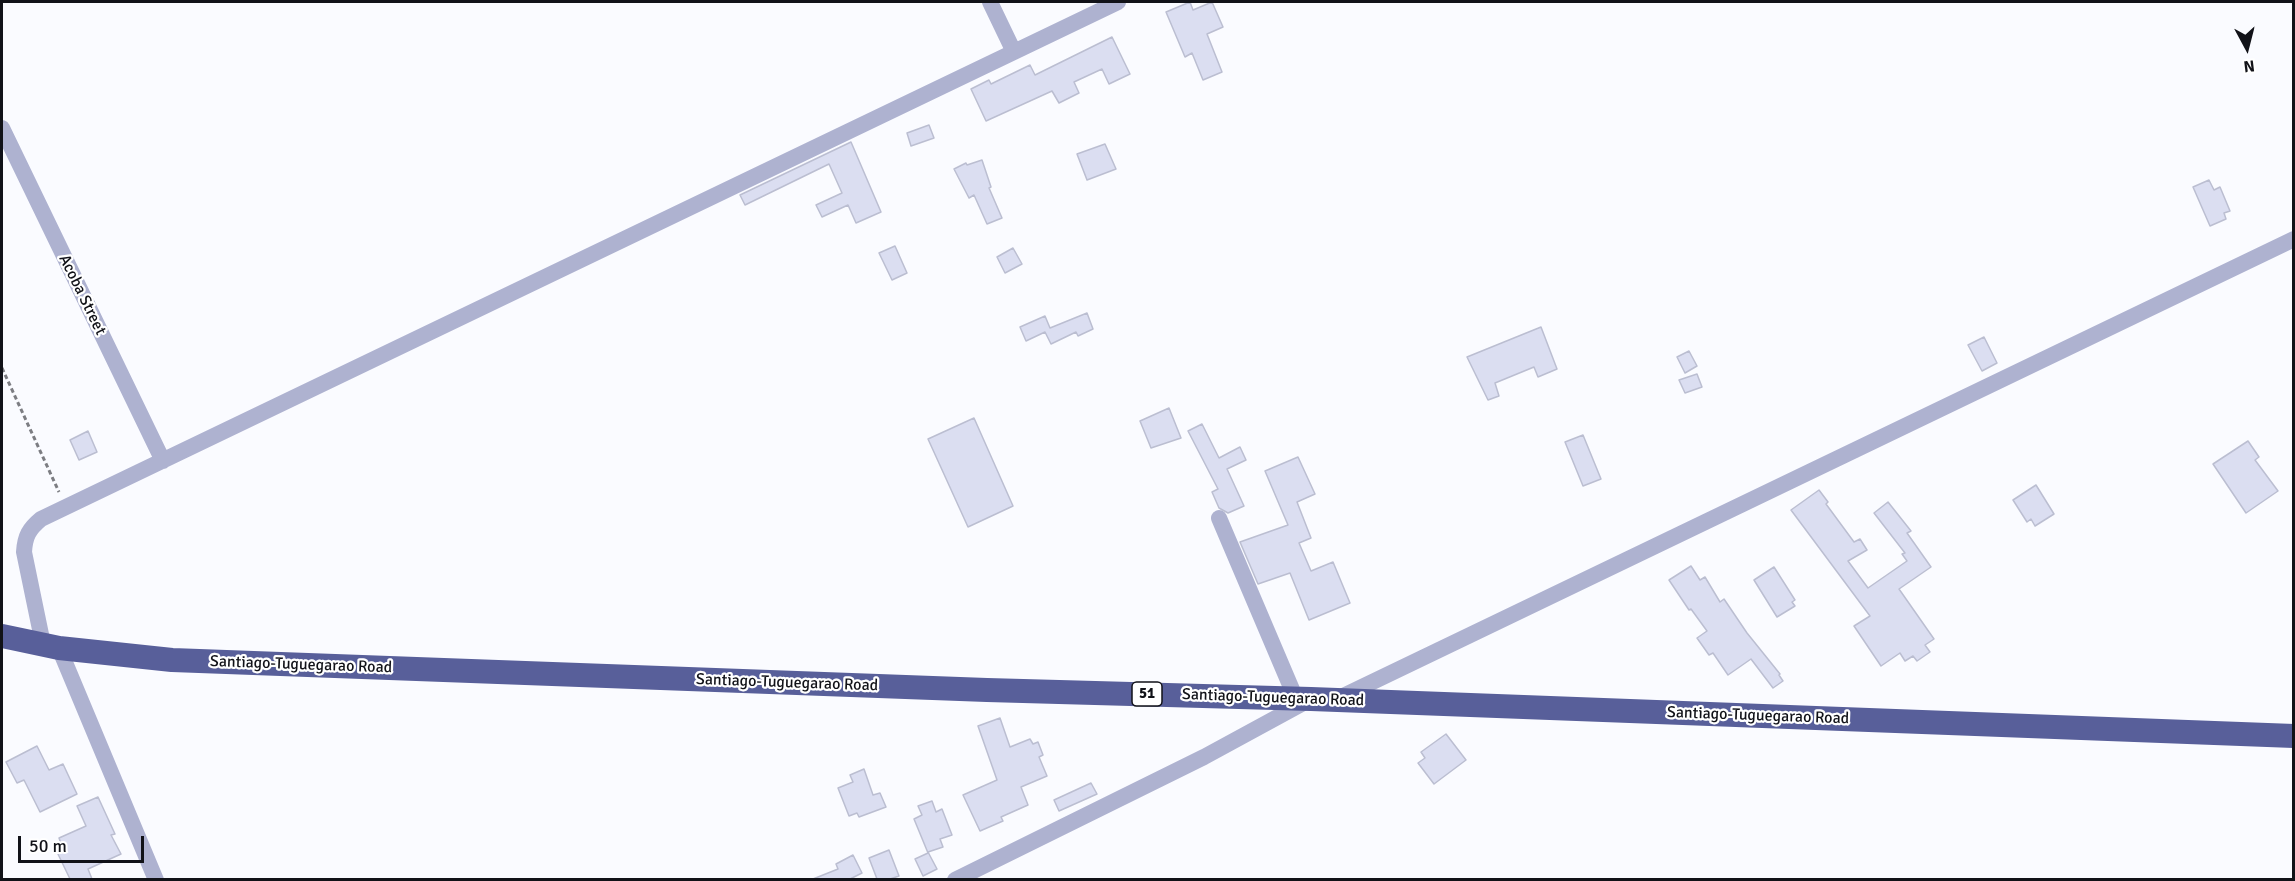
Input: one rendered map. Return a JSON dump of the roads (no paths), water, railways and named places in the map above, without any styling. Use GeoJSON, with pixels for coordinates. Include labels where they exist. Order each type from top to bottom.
{"type":"FeatureCollection","features":[{"type":"Feature","properties":{"kind":"highway","name":"Santiago-Tuguegarao Road"},"geometry":{"type":"LineString","coordinates":[[2,636],[51,646],[172,660],[2294,736]]}},
{"type":"Feature","properties":{"kind":"street"},"geometry":{"type":"LineString","coordinates":[[990,2],[1014,52]]}},
{"type":"Feature","properties":{"kind":"street"},"geometry":{"type":"LineString","coordinates":[[156,879],[51,646],[27,569],[24,552],[25,538],[31,528],[41,519],[1118,2]]}},
{"type":"Feature","properties":{"kind":"street","name":"Acoba Street"},"geometry":{"type":"LineString","coordinates":[[2,128],[163,461]]}},
{"type":"Feature","properties":{"kind":"street"},"geometry":{"type":"LineString","coordinates":[[1335,700],[2294,239]]}},
{"type":"Feature","properties":{"kind":"street"},"geometry":{"type":"LineString","coordinates":[[955,879],[1204,757],[1304,699],[1220,518]]}}]}
